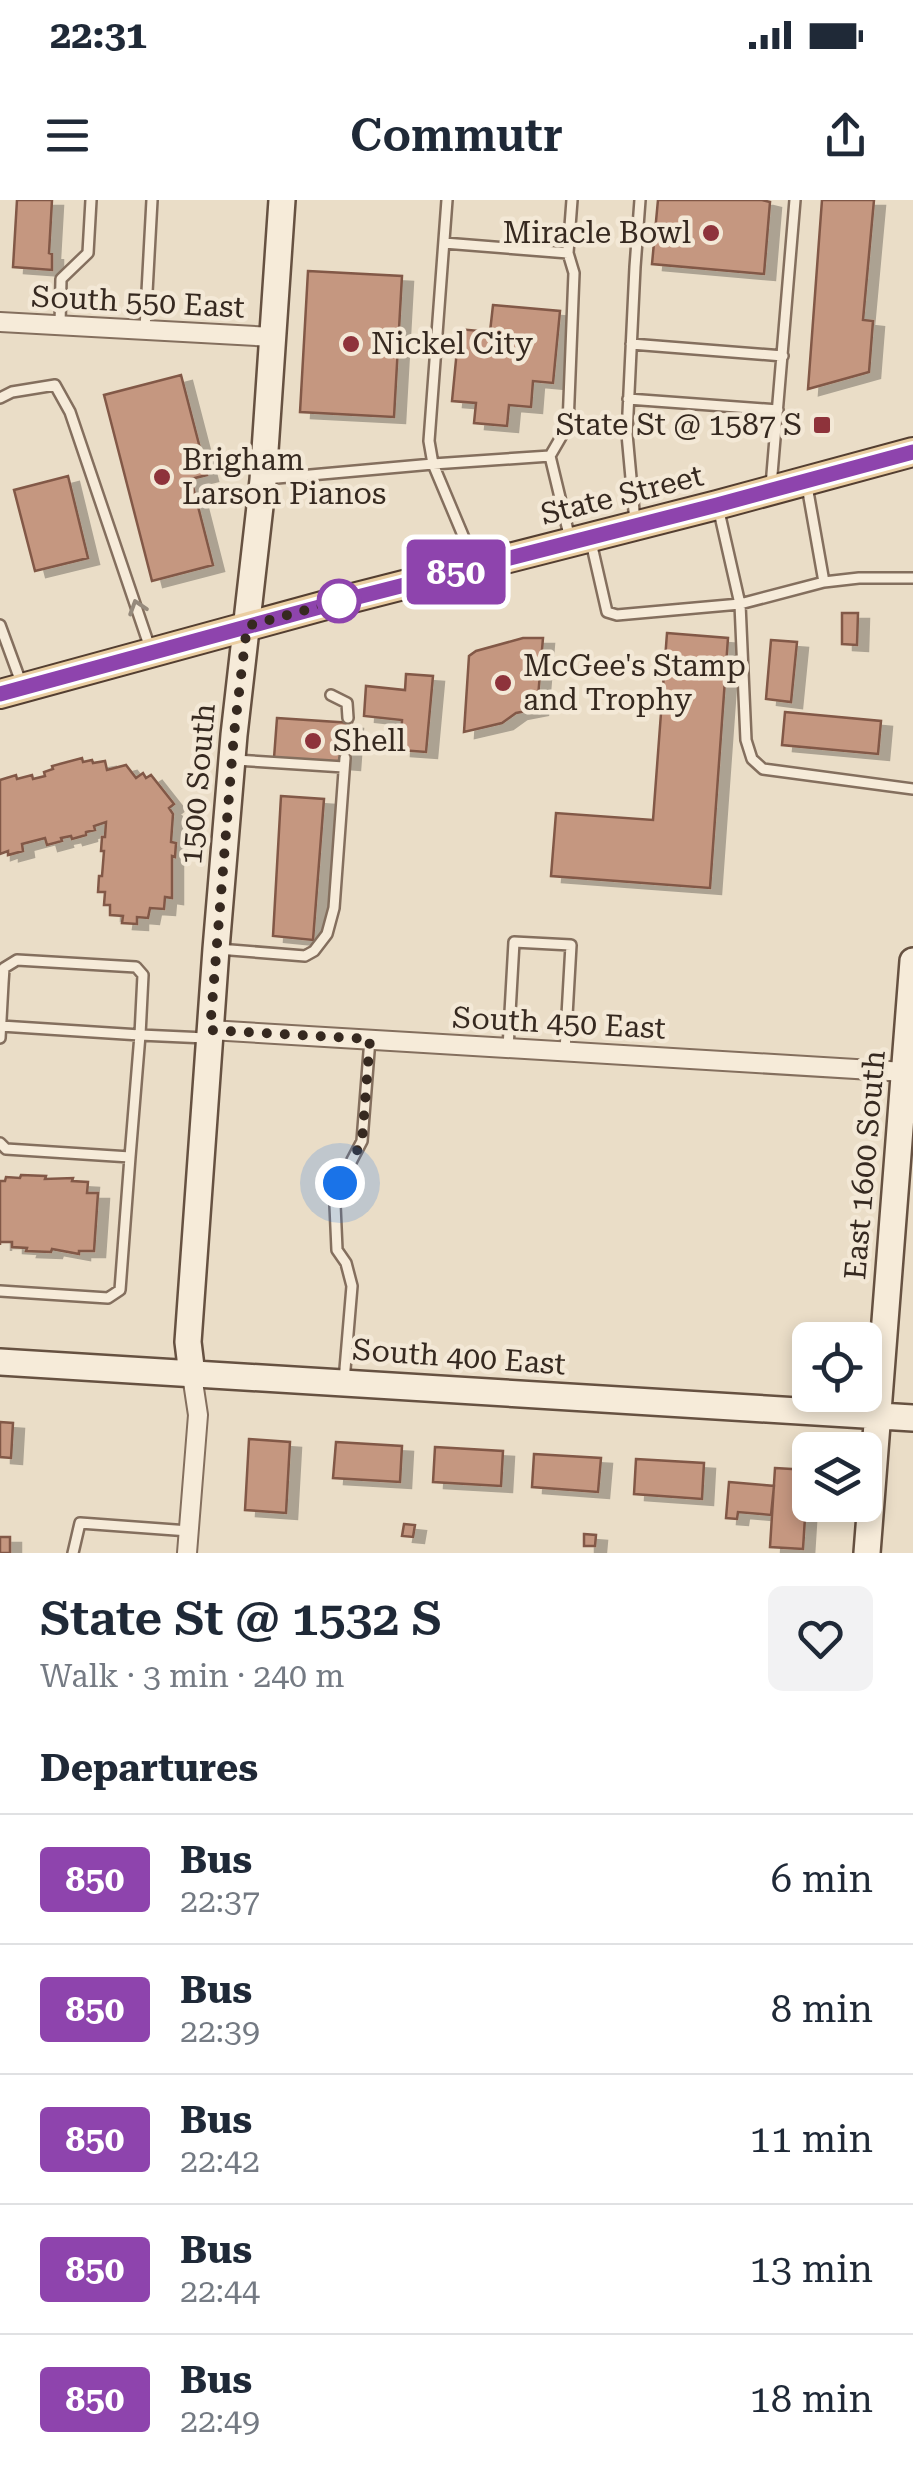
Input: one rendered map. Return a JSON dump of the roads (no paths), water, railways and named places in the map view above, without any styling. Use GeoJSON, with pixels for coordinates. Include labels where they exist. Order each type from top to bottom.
{"type":"FeatureCollection","features":[{"type":"Feature","properties":{"kind":"main road","name":"State Street"},"geometry":{"type":"LineString","coordinates":[[11,691],[913,452]]}},
{"type":"Feature","properties":{"kind":"street","name":"1500 South"},"geometry":{"type":"LineString","coordinates":[[192,1375],[188,1342],[216,949],[263,480],[282,200]]}},
{"type":"Feature","properties":{"kind":"street","name":"South 550 East"},"geometry":{"type":"LineString","coordinates":[[0,322],[273,336]]}},
{"type":"Feature","properties":{"kind":"street","name":"East 1600 South"},"geometry":{"type":"LineString","coordinates":[[866,1553],[906,1155],[905,1072],[913,961]]}},
{"type":"Feature","properties":{"kind":"street","name":"South 450 East"},"geometry":{"type":"LineString","coordinates":[[210,1034],[370,1039],[905,1072]]}},
{"type":"Feature","properties":{"kind":"street","name":"South 400 East"},"geometry":{"type":"LineString","coordinates":[[0,1362],[913,1418]]}},
{"type":"Feature","properties":{"kind":"street"},"geometry":{"type":"LineString","coordinates":[[187,1553],[198,1415],[192,1375]]}},
{"type":"Feature","properties":{"kind":"lane"},"geometry":{"type":"LineString","coordinates":[[60,325],[61,280],[88,252],[91,200]]}},
{"type":"Feature","properties":{"kind":"lane"},"geometry":{"type":"LineString","coordinates":[[145,330],[152,200]]}},
{"type":"Feature","properties":{"kind":"lane"},"geometry":{"type":"LineString","coordinates":[[446,200],[429,441],[433,464],[476,566]]}},
{"type":"Feature","properties":{"kind":"lane"},"geometry":{"type":"LineString","coordinates":[[550,456],[568,425],[574,273],[568,252],[572,200]]}},
{"type":"Feature","properties":{"kind":"lane"},"geometry":{"type":"LineString","coordinates":[[636,524],[628,399],[640,200]]}},
{"type":"Feature","properties":{"kind":"lane"},"geometry":{"type":"LineString","coordinates":[[771,489],[795,200]]}},
{"type":"Feature","properties":{"kind":"lane"},"geometry":{"type":"LineString","coordinates":[[444,243],[568,252]]}},
{"type":"Feature","properties":{"kind":"lane"},"geometry":{"type":"LineString","coordinates":[[631,344],[782,356]]}},
{"type":"Feature","properties":{"kind":"lane"},"geometry":{"type":"LineString","coordinates":[[0,398],[12,392],[55,385],[70,412],[151,652]]}},
{"type":"Feature","properties":{"kind":"lane"},"geometry":{"type":"LineString","coordinates":[[628,399],[778,410]]}},
{"type":"Feature","properties":{"kind":"lane"},"geometry":{"type":"LineString","coordinates":[[263,480],[550,456]]}},
{"type":"Feature","properties":{"kind":"lane"},"geometry":{"type":"LineString","coordinates":[[550,456],[607,612],[618,615],[740,604],[824,582],[913,578]]}},
{"type":"Feature","properties":{"kind":"lane"},"geometry":{"type":"LineString","coordinates":[[806,480],[824,582]]}},
{"type":"Feature","properties":{"kind":"lane"},"geometry":{"type":"LineString","coordinates":[[717,505],[740,604],[746,740],[752,759],[762,769],[913,789]]}},
{"type":"Feature","properties":{"kind":"lane"},"geometry":{"type":"LineString","coordinates":[[0,626],[11,691]]}},
{"type":"Feature","properties":{"kind":"lane"},"geometry":{"type":"LineString","coordinates":[[331,695],[347,704],[348,718]]}},
{"type":"Feature","properties":{"kind":"lane"},"geometry":{"type":"LineString","coordinates":[[216,949],[305,956],[320,945],[334,908],[345,762],[232,760]]}},
{"type":"Feature","properties":{"kind":"lane"},"geometry":{"type":"LineString","coordinates":[[508,1048],[514,942],[572,945],[566,1051]]}},
{"type":"Feature","properties":{"kind":"lane"},"geometry":{"type":"LineString","coordinates":[[0,1038],[4,968],[17,960],[136,967],[143,975],[120,1290],[108,1298],[0,1291]]}},
{"type":"Feature","properties":{"kind":"lane"},"geometry":{"type":"LineString","coordinates":[[1,1026],[140,1035],[210,1034]]}},
{"type":"Feature","properties":{"kind":"lane"},"geometry":{"type":"LineString","coordinates":[[344,1382],[352,1286],[346,1263],[337,1250],[335,1205],[340,1183],[362,1141],[370,1039]]}},
{"type":"Feature","properties":{"kind":"lane"},"geometry":{"type":"LineString","coordinates":[[0,1143],[6,1149],[130,1157]]}},
{"type":"Feature","properties":{"kind":"lane"},"geometry":{"type":"LineString","coordinates":[[73,1553],[80,1523],[189,1532]]}},
{"type":"Feature","properties":{"kind":"place","name":"Miracle Bowl"},"geometry":{"type":"Point","coordinates":[711,233]}},
{"type":"Feature","properties":{"kind":"place","name":"Nickel City"},"geometry":{"type":"Point","coordinates":[351,344]}},
{"type":"Feature","properties":{"kind":"place","name":"State St @ 1587 S"},"geometry":{"type":"Point","coordinates":[822,425]}},
{"type":"Feature","properties":{"kind":"place","name":"Brigham Larson Pianos"},"geometry":{"type":"Point","coordinates":[162,477]}},
{"type":"Feature","properties":{"kind":"place","name":"McGee's Stamp and Trophy"},"geometry":{"type":"Point","coordinates":[503,683]}},
{"type":"Feature","properties":{"kind":"place","name":"Shell"},"geometry":{"type":"Point","coordinates":[313,741]}}]}
